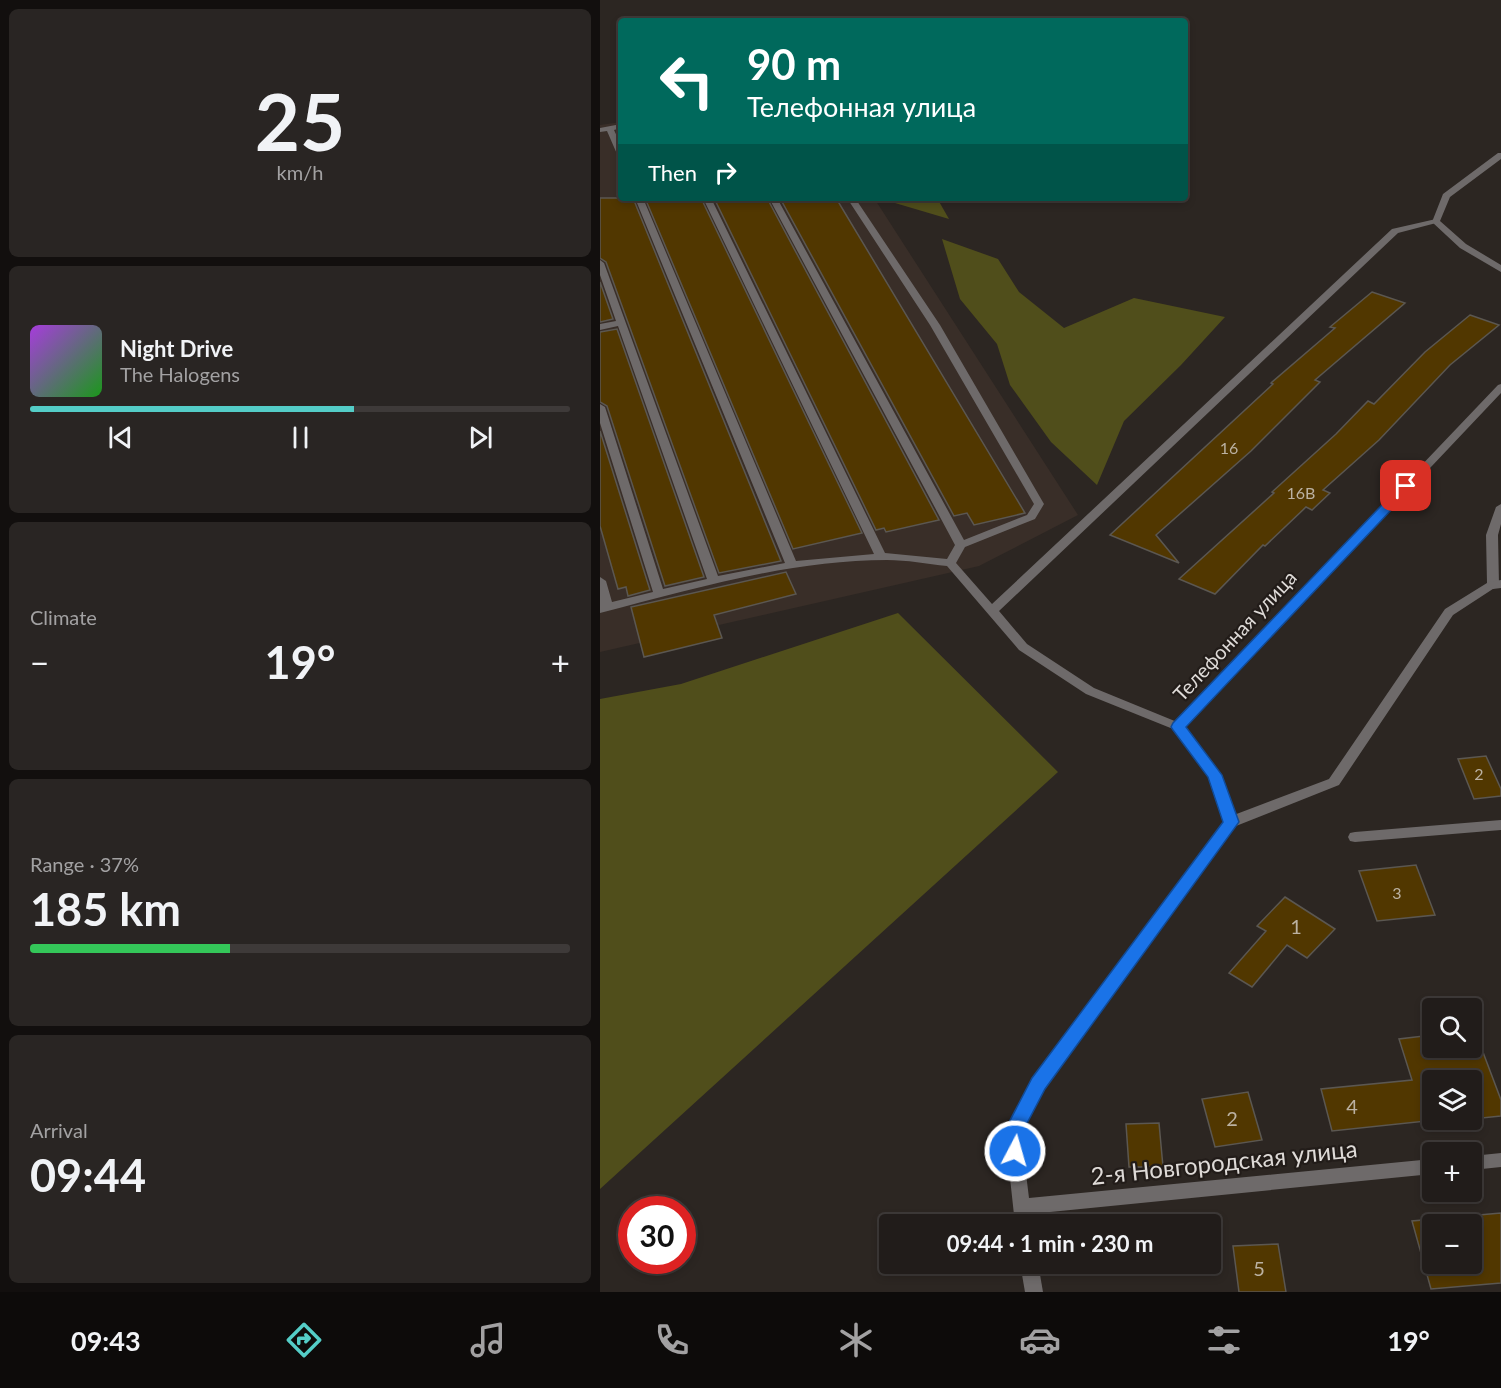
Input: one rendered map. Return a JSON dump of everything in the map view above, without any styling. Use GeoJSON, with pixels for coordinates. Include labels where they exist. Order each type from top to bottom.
{"type":"FeatureCollection","features":[{"type":"Feature","properties":{"kind":"street"},"geometry":{"type":"LineString","coordinates":[[600,129],[618,127]]}},
{"type":"Feature","properties":{"kind":"street"},"geometry":{"type":"LineString","coordinates":[[610,128],[618,147]]}},
{"type":"Feature","properties":{"kind":"street"},"geometry":{"type":"LineString","coordinates":[[1436,222],[1446,196],[1501,155]]}},
{"type":"Feature","properties":{"kind":"street"},"geometry":{"type":"LineString","coordinates":[[640,201],[792,566]]}},
{"type":"Feature","properties":{"kind":"street"},"geometry":{"type":"LineString","coordinates":[[708,201],[881,556]]}},
{"type":"Feature","properties":{"kind":"street"},"geometry":{"type":"LineString","coordinates":[[775,201],[961,545]]}},
{"type":"Feature","properties":{"kind":"street"},"geometry":{"type":"LineString","coordinates":[[853,201],[935,326],[1039,504],[1031,517],[961,545],[950,563]]}},
{"type":"Feature","properties":{"kind":"street"},"geometry":{"type":"LineString","coordinates":[[1436,222],[1463,246],[1501,269]]}},
{"type":"Feature","properties":{"kind":"street"},"geometry":{"type":"LineString","coordinates":[[990,612],[1395,231],[1436,222]]}},
{"type":"Feature","properties":{"kind":"street"},"geometry":{"type":"LineString","coordinates":[[600,263],[714,581]]}},
{"type":"Feature","properties":{"kind":"street"},"geometry":{"type":"LineString","coordinates":[[600,327],[621,323]]}},
{"type":"Feature","properties":{"kind":"street","name":"Телефонная улица"},"geometry":{"type":"LineString","coordinates":[[1231,822],[1215,775],[1178,727],[1501,387]]}},
{"type":"Feature","properties":{"kind":"street"},"geometry":{"type":"LineString","coordinates":[[600,407],[659,594]]}},
{"type":"Feature","properties":{"kind":"street"},"geometry":{"type":"LineString","coordinates":[[1022,1214],[1013,1132],[1039,1084],[1231,822],[1334,782],[1449,612],[1497,585],[1492,535],[1501,507]]}},
{"type":"Feature","properties":{"kind":"street"},"geometry":{"type":"LineString","coordinates":[[600,581],[603,608],[714,581],[792,566],[881,556],[950,563],[990,612],[1023,647],[1090,691],[1178,727]]}},
{"type":"Feature","properties":{"kind":"street"},"geometry":{"type":"LineString","coordinates":[[1356,837],[1501,825]]}},
{"type":"Feature","properties":{"kind":"street"},"geometry":{"type":"LineString","coordinates":[[1482,1162],[1501,1160]]}},
{"type":"Feature","properties":{"kind":"street","name":"2-я Новгородская улица"},"geometry":{"type":"LineString","coordinates":[[1039,1214],[1422,1168]]}},
{"type":"Feature","properties":{"kind":"street"},"geometry":{"type":"LineString","coordinates":[[1031,1274],[1034,1292]]}},
{"type":"Feature","properties":{"kind":"shaded area"},"geometry":{"type":"Polygon","coordinates":[[[618,122],[618,201],[876,201],[1078,515],[979,566],[600,652],[600,125],[618,122]]]}},
{"type":"Feature","properties":{"kind":"shaded area"},"geometry":{"type":"Polygon","coordinates":[[[893,201],[939,201],[949,219],[893,201]]]}},
{"type":"Feature","properties":{"kind":"shaded area"},"geometry":{"type":"Polygon","coordinates":[[[942,239],[998,259],[1019,292],[1064,328],[1134,298],[1225,317],[1181,365],[1124,421],[1097,485],[1051,442],[1010,385],[997,344],[960,299],[942,239]]]}},
{"type":"Feature","properties":{"kind":"shaded area"},"geometry":{"type":"Polygon","coordinates":[[[898,613],[1058,772],[600,1189],[600,699],[681,684],[898,613]]]}},
{"type":"Feature","properties":{"kind":"building"},"geometry":{"type":"Polygon","coordinates":[[[600,198],[634,201],[781,561],[719,573],[606,262],[600,258],[600,198]]]}},
{"type":"Feature","properties":{"kind":"building"},"geometry":{"type":"Polygon","coordinates":[[[646,201],[702,201],[862,533],[793,549],[646,201]]]}},
{"type":"Feature","properties":{"kind":"building"},"geometry":{"type":"Polygon","coordinates":[[[715,201],[769,201],[939,520],[886,532],[884,528],[876,530],[715,201]]]}},
{"type":"Feature","properties":{"kind":"building"},"geometry":{"type":"Polygon","coordinates":[[[782,201],[838,201],[1025,513],[974,525],[967,513],[954,516],[782,201]]]}},
{"type":"Feature","properties":{"kind":"building"},"geometry":{"type":"Polygon","coordinates":[[[600,282],[613,319],[600,322],[600,282]]]}},
{"type":"Feature","properties":{"kind":"building"},"geometry":{"type":"Polygon","coordinates":[[[1372,292],[1405,303],[1315,380],[1320,382],[1251,451],[1156,535],[1179,563],[1110,535],[1273,384],[1271,383],[1335,328],[1330,327],[1372,292]]]}},
{"type":"Feature","properties":{"kind":"building"},"geometry":{"type":"Polygon","coordinates":[[[1470,315],[1499,325],[1450,365],[1379,440],[1323,490],[1330,493],[1312,510],[1306,507],[1265,546],[1263,545],[1215,594],[1179,579],[1274,493],[1272,492],[1336,434],[1368,401],[1374,404],[1425,352],[1470,315]]]}},
{"type":"Feature","properties":{"kind":"building"},"geometry":{"type":"Polygon","coordinates":[[[617,329],[704,577],[665,586],[607,406],[600,402],[600,332],[617,329]]]}},
{"type":"Feature","properties":{"kind":"building"},"geometry":{"type":"Polygon","coordinates":[[[600,431],[650,590],[628,596],[626,587],[618,589],[600,526],[600,431]]]}},
{"type":"Feature","properties":{"kind":"building"},"geometry":{"type":"Polygon","coordinates":[[[786,572],[796,594],[714,615],[722,638],[644,657],[631,607],[786,572]]]}},
{"type":"Feature","properties":{"kind":"building"},"geometry":{"type":"Polygon","coordinates":[[[1486,756],[1501,789],[1501,796],[1474,799],[1458,759],[1486,756]]]}},
{"type":"Feature","properties":{"kind":"building"},"geometry":{"type":"Polygon","coordinates":[[[1416,865],[1435,915],[1377,921],[1359,871],[1416,865]]]}},
{"type":"Feature","properties":{"kind":"building"},"geometry":{"type":"Polygon","coordinates":[[[1285,897],[1335,929],[1307,958],[1287,945],[1252,987],[1229,973],[1266,931],[1257,926],[1285,897]]]}},
{"type":"Feature","properties":{"kind":"building"},"geometry":{"type":"Polygon","coordinates":[[[1422,1036],[1422,1058],[1482,1058],[1482,1050],[1501,1100],[1501,1116],[1482,1118],[1482,1070],[1422,1070],[1422,1121],[1332,1131],[1321,1089],[1412,1080],[1399,1039],[1422,1036]]]}},
{"type":"Feature","properties":{"kind":"building"},"geometry":{"type":"Polygon","coordinates":[[[1248,1092],[1262,1140],[1215,1147],[1202,1099],[1248,1092]]]}},
{"type":"Feature","properties":{"kind":"building"},"geometry":{"type":"Polygon","coordinates":[[[1159,1123],[1163,1167],[1129,1167],[1126,1124],[1159,1123]]]}},
{"type":"Feature","properties":{"kind":"building"},"geometry":{"type":"Polygon","coordinates":[[[1501,1213],[1501,1283],[1431,1289],[1427,1274],[1482,1274],[1482,1215],[1501,1213]]]}},
{"type":"Feature","properties":{"kind":"building"},"geometry":{"type":"Polygon","coordinates":[[[1422,1220],[1422,1257],[1412,1221],[1422,1220]]]}},
{"type":"Feature","properties":{"kind":"building"},"geometry":{"type":"Polygon","coordinates":[[[1278,1244],[1286,1292],[1239,1292],[1233,1246],[1278,1244]]]}},
{"type":"Feature","properties":{"kind":"route"},"geometry":{"type":"LineString","coordinates":[[1015,1151],[1013,1132],[1039,1084],[1231,822],[1215,775],[1178,727],[1406,486]]}}]}
